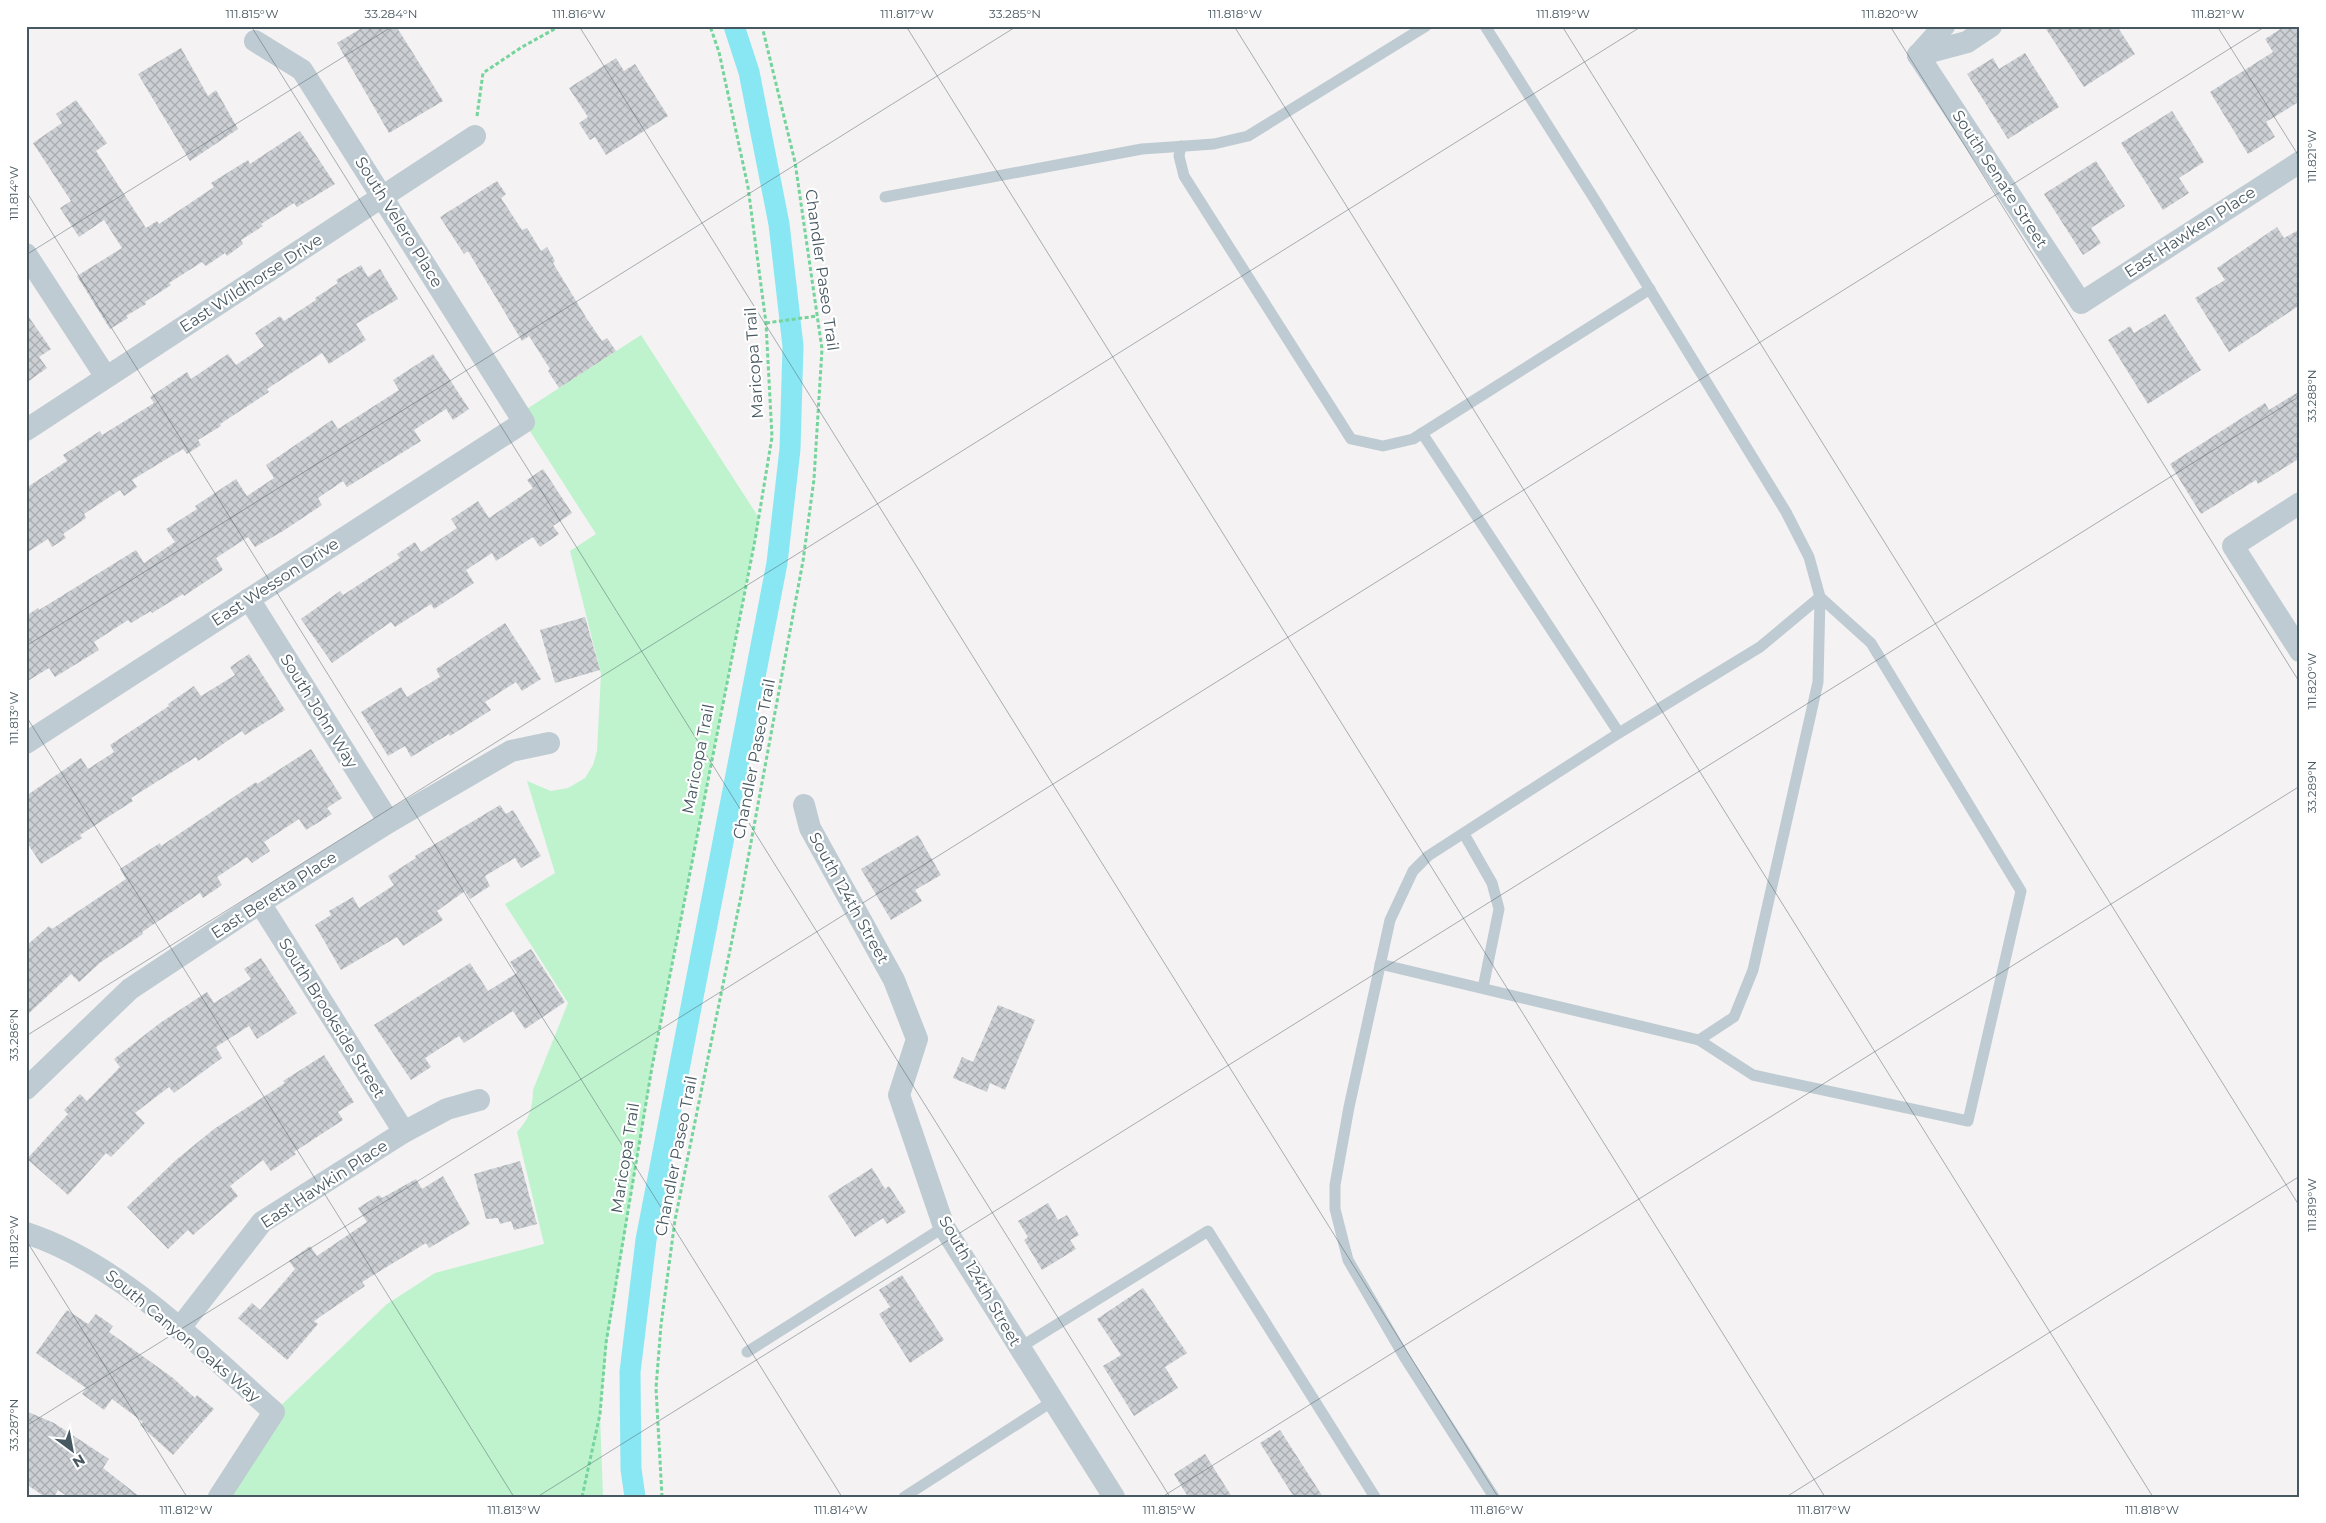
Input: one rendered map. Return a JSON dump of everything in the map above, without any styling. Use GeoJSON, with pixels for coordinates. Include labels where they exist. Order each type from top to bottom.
{"type":"FeatureCollection","features":[{"type":"Feature","properties":{"kind":"street"},"geometry":{"type":"LineString","coordinates":[[1918,55],[1944,26]]}},
{"type":"Feature","properties":{"kind":"street"},"geometry":{"type":"LineString","coordinates":[[1918,55],[1967,42],[1991,26]]}},
{"type":"Feature","properties":{"kind":"street","name":"South Velero Place"},"geometry":{"type":"LineString","coordinates":[[255,41],[302,70],[524,422]]}},
{"type":"Feature","properties":{"kind":"street","name":"South Senate Street"},"geometry":{"type":"LineString","coordinates":[[1918,55],[2081,303]]}},
{"type":"Feature","properties":{"kind":"street","name":"East Wildhorse Drive"},"geometry":{"type":"LineString","coordinates":[[26,430],[475,136]]}},
{"type":"Feature","properties":{"kind":"street","name":"East Hawken Place"},"geometry":{"type":"LineString","coordinates":[[2081,303],[2300,162]]}},
{"type":"Feature","properties":{"kind":"street"},"geometry":{"type":"LineString","coordinates":[[26,254],[106,377]]}},
{"type":"Feature","properties":{"kind":"street","name":"East Wesson Drive"},"geometry":{"type":"LineString","coordinates":[[26,743],[524,422]]}},
{"type":"Feature","properties":{"kind":"street"},"geometry":{"type":"LineString","coordinates":[[2300,503],[2234,546],[2300,650]]}},
{"type":"Feature","properties":{"kind":"street","name":"South John Way"},"geometry":{"type":"LineString","coordinates":[[249,599],[389,822]]}},
{"type":"Feature","properties":{"kind":"street","name":"East Beretta Place"},"geometry":{"type":"LineString","coordinates":[[26,1090],[130,989],[260,903],[389,822],[511,751],[550,743]]}},
{"type":"Feature","properties":{"kind":"street","name":"South 124th Street"},"geometry":{"type":"LineString","coordinates":[[804,805],[810,828],[894,980],[917,1039],[898,1095],[944,1227],[1114,1497]]}},
{"type":"Feature","properties":{"kind":"street","name":"South Brookside Street"},"geometry":{"type":"LineString","coordinates":[[260,903],[404,1132]]}},
{"type":"Feature","properties":{"kind":"street","name":"East Hawkin Place"},"geometry":{"type":"LineString","coordinates":[[179,1329],[262,1222],[404,1132],[447,1109],[479,1100]]}},
{"type":"Feature","properties":{"kind":"street","name":"South Canyon Oaks Way"},"geometry":{"type":"LineString","coordinates":[[26,1232],[102,1268],[179,1329],[274,1412],[220,1497]]}},
{"type":"Feature","properties":{"kind":"lane"},"geometry":{"type":"LineString","coordinates":[[885,197],[1142,149],[1214,144],[1248,136],[1426,26]]}},
{"type":"Feature","properties":{"kind":"lane"},"geometry":{"type":"LineString","coordinates":[[1485,26],[1786,512],[1809,557],[1820,597],[1818,682],[1753,970],[1734,1017],[1699,1040]]}},
{"type":"Feature","properties":{"kind":"lane"},"geometry":{"type":"LineString","coordinates":[[1181,146],[1179,156],[1184,176],[1351,439],[1383,446],[1412,439],[1650,290]]}},
{"type":"Feature","properties":{"kind":"lane"},"geometry":{"type":"LineString","coordinates":[[1422,433],[1619,733]]}},
{"type":"Feature","properties":{"kind":"lane"},"geometry":{"type":"LineString","coordinates":[[1494,1497],[1405,1358],[1348,1260],[1335,1209],[1335,1185],[1346,1127],[1390,920],[1413,871],[1428,856],[1619,733],[1760,647],[1820,597]]}},
{"type":"Feature","properties":{"kind":"lane"},"geometry":{"type":"LineString","coordinates":[[1380,964],[1699,1040],[1753,1075],[1968,1121],[2021,891],[1871,643],[1820,597]]}},
{"type":"Feature","properties":{"kind":"lane"},"geometry":{"type":"LineString","coordinates":[[1464,834],[1492,883],[1498,909],[1483,988]]}},
{"type":"Feature","properties":{"kind":"lane"},"geometry":{"type":"LineString","coordinates":[[747,1352],[944,1227]]}},
{"type":"Feature","properties":{"kind":"lane"},"geometry":{"type":"LineString","coordinates":[[1019,1348],[1208,1231],[1375,1497]]}},
{"type":"Feature","properties":{"kind":"lane"},"geometry":{"type":"LineString","coordinates":[[904,1497],[1053,1401]]}},
{"type":"Feature","properties":{"kind":"path"},"geometry":{"type":"LineString","coordinates":[[475,136],[483,73],[522,46],[560,26]]}},
{"type":"Feature","properties":{"kind":"path","name":"Maricopa Trail"},"geometry":{"type":"LineString","coordinates":[[582,1497],[600,1414],[606,1343],[652,1067],[755,540],[772,437],[766,323],[748,187],[719,52],[710,26]]}},
{"type":"Feature","properties":{"kind":"path","name":"Chandler Paseo Trail"},"geometry":{"type":"LineString","coordinates":[[662,1497],[656,1388],[661,1325],[675,1220],[742,891],[803,561],[814,479],[822,349],[795,162],[762,26]]}},
{"type":"Feature","properties":{"kind":"path"},"geometry":{"type":"LineString","coordinates":[[766,323],[817,316]]}},
{"type":"Feature","properties":{"kind":"green space"},"geometry":{"type":"Polygon","coordinates":[[[641,335],[759,518],[652,1067],[607,1343],[600,1414],[603,1497],[219,1497],[274,1412],[387,1304],[435,1273],[544,1244],[517,1132],[530,1113],[533,1090],[568,1003],[505,904],[555,873],[527,781],[551,791],[568,788],[585,778],[593,765],[597,751],[601,674],[570,551],[596,534],[519,414],[641,335]]]}},
{"type":"Feature","properties":{"kind":"building"},"geometry":{"type":"Polygon","coordinates":[[[365,26],[396,26],[443,101],[389,133],[337,43],[365,26]]]}},
{"type":"Feature","properties":{"kind":"building"},"geometry":{"type":"Polygon","coordinates":[[[2044,26],[2117,26],[2135,54],[2084,87],[2044,26]]]}},
{"type":"Feature","properties":{"kind":"building"},"geometry":{"type":"Polygon","coordinates":[[[2285,26],[2300,26],[2300,101],[2266,122],[2275,137],[2248,154],[2210,92],[2273,52],[2265,39],[2285,26]]]}},
{"type":"Feature","properties":{"kind":"building"},"geometry":{"type":"Polygon","coordinates":[[[181,48],[208,96],[216,90],[238,129],[190,161],[138,74],[181,48]]]}},
{"type":"Feature","properties":{"kind":"building"},"geometry":{"type":"Polygon","coordinates":[[[2025,53],[2059,107],[2008,139],[1967,74],[1993,58],[1999,69],[2025,53]]]}},
{"type":"Feature","properties":{"kind":"building"},"geometry":{"type":"Polygon","coordinates":[[[616,58],[624,71],[635,64],[668,116],[606,155],[595,137],[590,140],[579,123],[588,117],[569,88],[616,58]]]}},
{"type":"Feature","properties":{"kind":"building"},"geometry":{"type":"Polygon","coordinates":[[[76,100],[107,143],[96,151],[146,228],[157,221],[159,224],[214,187],[211,183],[248,160],[250,164],[300,131],[335,184],[297,207],[294,203],[261,224],[263,226],[241,240],[243,244],[227,256],[225,253],[206,266],[202,262],[169,283],[171,285],[126,316],[128,318],[110,329],[77,276],[122,248],[104,220],[79,237],[60,208],[71,201],[33,143],[62,123],[56,114],[76,100]]]}},
{"type":"Feature","properties":{"kind":"building"},"geometry":{"type":"Polygon","coordinates":[[[2172,111],[2204,162],[2179,178],[2189,193],[2163,210],[2121,143],[2172,111]]]}},
{"type":"Feature","properties":{"kind":"building"},"geometry":{"type":"Polygon","coordinates":[[[2096,161],[2125,206],[2091,228],[2101,243],[2083,255],[2044,194],[2096,161]]]}},
{"type":"Feature","properties":{"kind":"building"},"geometry":{"type":"Polygon","coordinates":[[[497,181],[506,194],[501,198],[522,230],[527,228],[541,251],[547,247],[555,261],[553,263],[587,319],[602,341],[607,338],[616,351],[559,388],[548,371],[550,369],[529,336],[522,341],[468,251],[464,254],[440,217],[497,181]]]}},
{"type":"Feature","properties":{"kind":"building"},"geometry":{"type":"Polygon","coordinates":[[[2277,227],[2284,238],[2300,229],[2300,305],[2229,352],[2195,298],[2225,280],[2217,268],[2277,227]]]}},
{"type":"Feature","properties":{"kind":"building"},"geometry":{"type":"Polygon","coordinates":[[[361,265],[368,277],[380,269],[398,299],[356,324],[366,340],[329,364],[322,353],[267,389],[269,392],[198,440],[201,445],[187,454],[183,449],[132,480],[137,487],[124,496],[120,490],[84,514],[86,518],[63,534],[66,538],[52,547],[48,539],[26,553],[26,488],[67,461],[63,455],[100,431],[102,435],[154,403],[150,397],[187,372],[191,379],[228,354],[236,365],[264,346],[255,333],[280,316],[284,321],[338,283],[336,280],[361,265]]]}},
{"type":"Feature","properties":{"kind":"building"},"geometry":{"type":"Polygon","coordinates":[[[26,313],[51,349],[39,357],[47,368],[26,383],[26,313]]]}},
{"type":"Feature","properties":{"kind":"building"},"geometry":{"type":"Polygon","coordinates":[[[2165,314],[2201,370],[2148,404],[2108,340],[2130,326],[2134,333],[2165,314]]]}},
{"type":"Feature","properties":{"kind":"building"},"geometry":{"type":"Polygon","coordinates":[[[433,354],[469,409],[453,420],[446,409],[414,430],[421,441],[347,487],[343,481],[318,498],[322,505],[283,531],[255,547],[248,537],[216,558],[223,570],[184,596],[183,594],[131,623],[128,620],[94,642],[99,650],[55,677],[49,668],[26,682],[26,616],[38,608],[39,610],[136,550],[144,563],[175,542],[166,529],[197,509],[195,506],[236,479],[247,496],[274,478],[266,465],[332,420],[338,429],[399,390],[393,380],[433,354]]]}},
{"type":"Feature","properties":{"kind":"building"},"geometry":{"type":"Polygon","coordinates":[[[2300,391],[2300,458],[2258,484],[2256,480],[2201,514],[2170,464],[2265,403],[2269,410],[2300,391]]]}},
{"type":"Feature","properties":{"kind":"building"},"geometry":{"type":"Polygon","coordinates":[[[543,469],[572,513],[553,526],[559,534],[540,547],[533,537],[496,561],[492,553],[466,570],[474,583],[434,609],[431,604],[395,627],[391,622],[332,663],[301,619],[340,591],[343,595],[400,558],[397,554],[415,542],[421,552],[457,528],[451,519],[478,501],[489,518],[533,488],[527,480],[543,469]]]}},
{"type":"Feature","properties":{"kind":"building"},"geometry":{"type":"Polygon","coordinates":[[[585,617],[600,670],[555,683],[540,630],[585,617]]]}},
{"type":"Feature","properties":{"kind":"building"},"geometry":{"type":"Polygon","coordinates":[[[505,623],[541,679],[522,691],[516,682],[485,702],[491,710],[450,736],[449,734],[411,757],[405,746],[388,756],[361,712],[401,687],[407,697],[440,677],[436,669],[505,623]]]}},
{"type":"Feature","properties":{"kind":"building"},"geometry":{"type":"Polygon","coordinates":[[[249,654],[285,710],[245,735],[242,731],[198,761],[196,757],[131,798],[133,801],[80,835],[82,838],[41,864],[26,841],[26,796],[81,758],[88,769],[114,752],[110,745],[169,706],[168,704],[194,686],[201,696],[235,675],[230,667],[249,654]]]}},
{"type":"Feature","properties":{"kind":"building"},"geometry":{"type":"Polygon","coordinates":[[[311,749],[342,798],[327,808],[332,814],[306,830],[299,819],[264,842],[270,851],[252,863],[247,857],[217,877],[222,885],[203,898],[200,893],[142,932],[143,934],[101,962],[79,982],[71,974],[26,1016],[26,946],[49,926],[52,929],[126,879],[120,869],[160,843],[161,846],[256,782],[257,784],[311,749]]]}},
{"type":"Feature","properties":{"kind":"building"},"geometry":{"type":"Polygon","coordinates":[[[500,805],[506,814],[513,810],[541,856],[521,868],[515,858],[485,876],[490,886],[470,899],[465,891],[437,911],[443,920],[403,946],[397,937],[341,970],[315,925],[331,915],[329,911],[353,897],[359,908],[394,885],[388,876],[416,858],[415,856],[500,805]]]}},
{"type":"Feature","properties":{"kind":"building"},"geometry":{"type":"Polygon","coordinates":[[[918,835],[941,875],[915,890],[922,901],[891,920],[861,869],[918,835]]]}},
{"type":"Feature","properties":{"kind":"building"},"geometry":{"type":"Polygon","coordinates":[[[531,949],[565,1002],[525,1029],[513,1011],[464,1043],[459,1036],[425,1058],[431,1067],[411,1080],[374,1025],[470,963],[488,991],[517,973],[510,962],[531,949]]]}},
{"type":"Feature","properties":{"kind":"building"},"geometry":{"type":"Polygon","coordinates":[[[261,958],[297,1013],[257,1039],[249,1026],[216,1047],[222,1058],[174,1093],[169,1087],[135,1113],[145,1123],[111,1157],[106,1153],[68,1195],[27,1159],[68,1114],[64,1110],[80,1094],[87,1101],[120,1067],[114,1059],[160,1023],[207,992],[214,1003],[251,979],[244,969],[261,958]]]}},
{"type":"Feature","properties":{"kind":"building"},"geometry":{"type":"Polygon","coordinates":[[[998,1005],[1035,1020],[1005,1090],[990,1083],[987,1092],[953,1078],[962,1057],[973,1062],[998,1005]]]}},
{"type":"Feature","properties":{"kind":"building"},"geometry":{"type":"Polygon","coordinates":[[[324,1055],[354,1102],[338,1112],[343,1120],[294,1152],[296,1154],[271,1171],[263,1160],[230,1186],[238,1196],[193,1235],[188,1230],[168,1249],[127,1207],[176,1160],[214,1129],[324,1055]]]}},
{"type":"Feature","properties":{"kind":"building"},"geometry":{"type":"Polygon","coordinates":[[[520,1161],[537,1224],[514,1230],[511,1221],[500,1224],[498,1218],[486,1219],[474,1174],[520,1161]]]}},
{"type":"Feature","properties":{"kind":"building"},"geometry":{"type":"Polygon","coordinates":[[[872,1168],[885,1189],[889,1186],[906,1212],[887,1224],[883,1218],[855,1237],[828,1196],[872,1168]]]}},
{"type":"Feature","properties":{"kind":"building"},"geometry":{"type":"Polygon","coordinates":[[[443,1176],[470,1224],[429,1248],[426,1243],[362,1282],[365,1286],[314,1321],[318,1324],[287,1360],[238,1318],[252,1303],[260,1310],[295,1269],[289,1261],[310,1246],[317,1256],[367,1222],[358,1208],[379,1195],[382,1198],[416,1179],[422,1189],[443,1176]]]}},
{"type":"Feature","properties":{"kind":"building"},"geometry":{"type":"Polygon","coordinates":[[[1048,1203],[1058,1220],[1067,1215],[1079,1235],[1070,1240],[1076,1249],[1042,1270],[1024,1240],[1028,1237],[1018,1221],[1048,1203]]]}},
{"type":"Feature","properties":{"kind":"building"},"geometry":{"type":"Polygon","coordinates":[[[902,1275],[944,1340],[910,1363],[879,1314],[890,1307],[879,1290],[902,1275]]]}},
{"type":"Feature","properties":{"kind":"building"},"geometry":{"type":"Polygon","coordinates":[[[1143,1288],[1187,1353],[1165,1367],[1178,1388],[1134,1416],[1103,1366],[1121,1355],[1097,1319],[1143,1288]]]}},
{"type":"Feature","properties":{"kind":"building"},"geometry":{"type":"Polygon","coordinates":[[[67,1310],[88,1324],[96,1314],[113,1326],[109,1332],[173,1378],[195,1398],[197,1395],[214,1409],[173,1455],[140,1425],[143,1422],[112,1399],[104,1410],[82,1394],[86,1388],[36,1353],[67,1310]]]}},
{"type":"Feature","properties":{"kind":"building"},"geometry":{"type":"Polygon","coordinates":[[[26,1411],[54,1423],[109,1459],[103,1468],[140,1497],[68,1497],[58,1490],[54,1497],[45,1497],[26,1484],[26,1411]]]}},
{"type":"Feature","properties":{"kind":"building"},"geometry":{"type":"Polygon","coordinates":[[[1280,1430],[1323,1497],[1294,1497],[1260,1443],[1280,1430]]]}},
{"type":"Feature","properties":{"kind":"building"},"geometry":{"type":"Polygon","coordinates":[[[1205,1454],[1232,1497],[1188,1497],[1174,1474],[1205,1454]]]}},
{"type":"Feature","properties":{"kind":"waterway"},"geometry":{"type":"LineString","coordinates":[[635,1497],[631,1469],[630,1372],[646,1240],[777,563],[790,449],[793,346],[779,224],[749,72],[734,26]]}}]}
